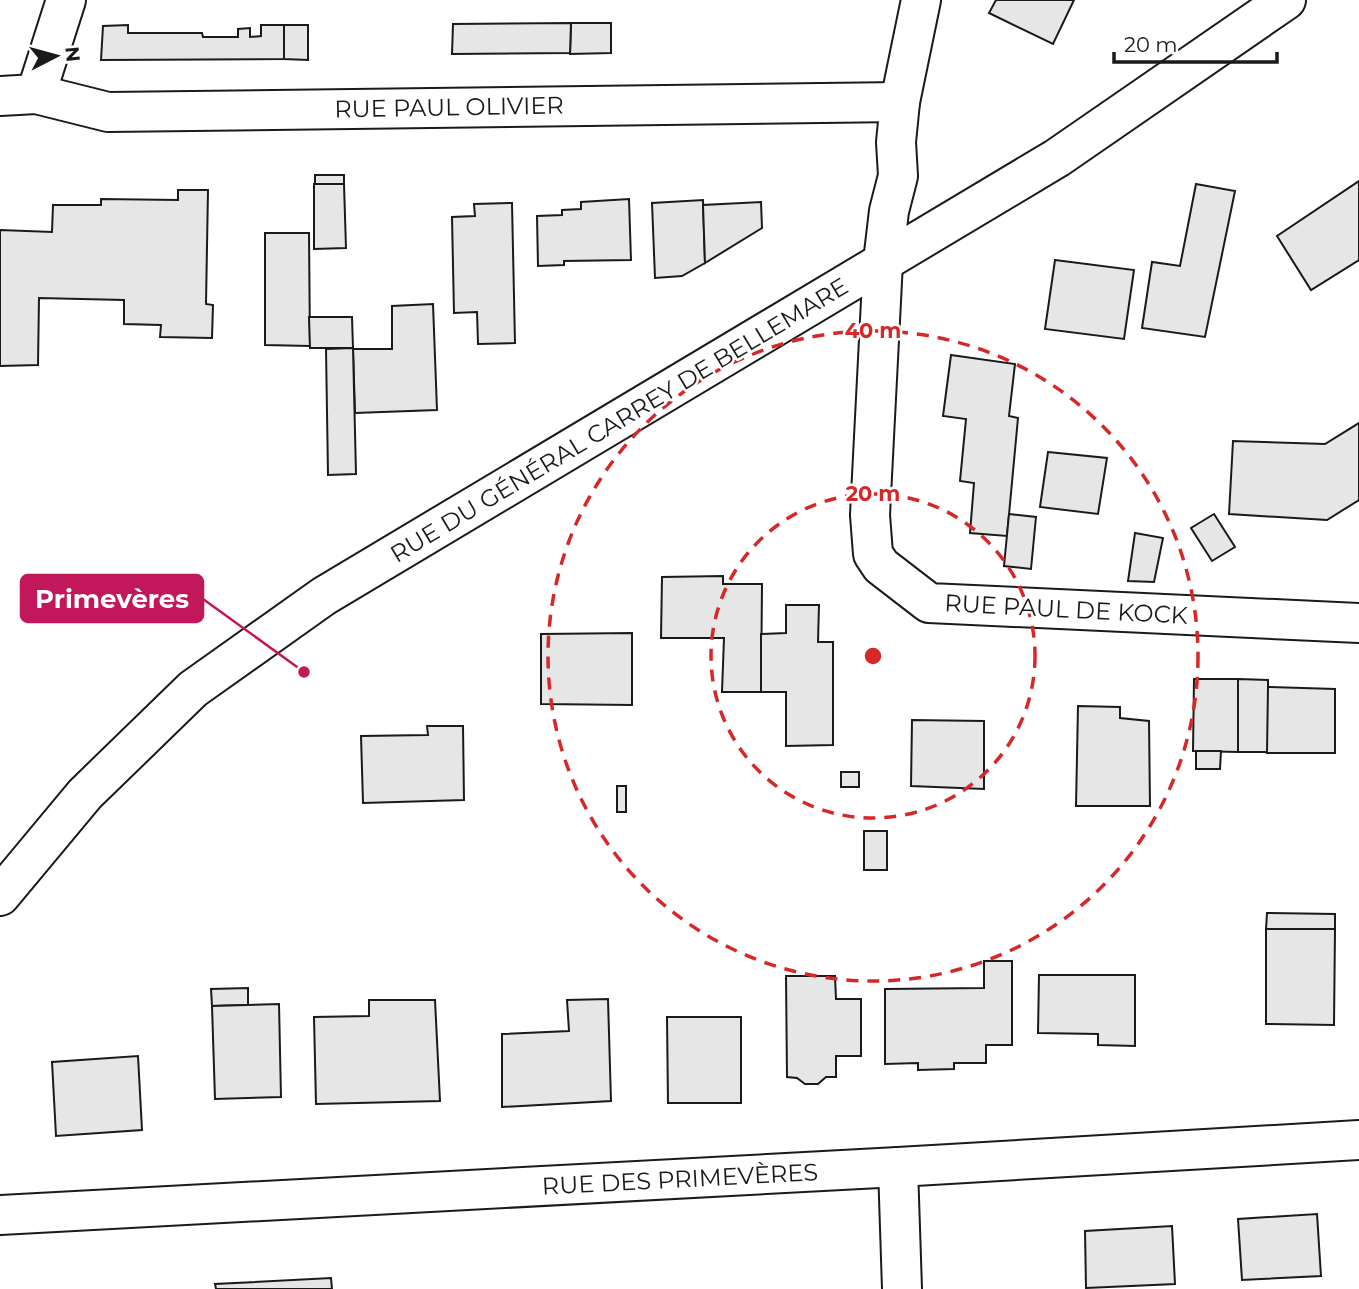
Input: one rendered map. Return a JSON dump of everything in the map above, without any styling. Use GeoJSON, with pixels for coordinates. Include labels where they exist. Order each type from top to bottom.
{"type":"FeatureCollection","features":[{"type":"Feature","properties":{"kind":"street"},"geometry":{"type":"LineString","coordinates":[[18,95],[66,0]]}},
{"type":"Feature","properties":{"kind":"street"},"geometry":{"type":"LineString","coordinates":[[883,262],[888,211],[898,176],[896,142],[900,103],[921,0]]}},
{"type":"Feature","properties":{"kind":"street","name":"RUE DU GÉNÉRAL CARREY DE BELLEMARE"},"geometry":{"type":"LineString","coordinates":[[0,896],[85,794],[193,689],[324,596],[1057,158],[1286,0]]}},
{"type":"Feature","properties":{"kind":"street","name":"RUE PAUL OLIVIER"},"geometry":{"type":"LineString","coordinates":[[18,95],[108,112],[900,103]]}},
{"type":"Feature","properties":{"kind":"street","name":"RUE PAUL DE KOCK"},"geometry":{"type":"LineString","coordinates":[[883,262],[870,515],[873,554],[881,566],[929,603],[1359,623]]}},
{"type":"Feature","properties":{"kind":"street","name":"RUE DES PRIMEVÈRES"},"geometry":{"type":"LineString","coordinates":[[0,1215],[1359,1140]]}},
{"type":"Feature","properties":{"kind":"street"},"geometry":{"type":"LineString","coordinates":[[898,1167],[902,1289]]}},
{"type":"Feature","properties":{"kind":"building"},"geometry":{"type":"Polygon","coordinates":[[[996,0],[1074,0],[1053,44],[989,13],[996,0]]]}},
{"type":"Feature","properties":{"kind":"building"},"geometry":{"type":"Polygon","coordinates":[[[571,23],[611,23],[611,53],[570,54],[571,23]]]}},
{"type":"Feature","properties":{"kind":"building"},"geometry":{"type":"Polygon","coordinates":[[[571,23],[570,53],[452,54],[453,24],[571,23]]]}},
{"type":"Feature","properties":{"kind":"building"},"geometry":{"type":"Polygon","coordinates":[[[128,25],[128,33],[202,33],[203,37],[238,37],[238,29],[250,28],[250,37],[261,36],[261,25],[284,25],[285,59],[101,60],[103,26],[128,25]]]}},
{"type":"Feature","properties":{"kind":"building"},"geometry":{"type":"Polygon","coordinates":[[[284,25],[308,25],[308,60],[284,59],[284,25]]]}},
{"type":"Feature","properties":{"kind":"building"},"geometry":{"type":"Polygon","coordinates":[[[315,175],[344,175],[344,184],[315,184],[315,175]]]}},
{"type":"Feature","properties":{"kind":"building"},"geometry":{"type":"Polygon","coordinates":[[[1359,181],[1359,260],[1311,290],[1277,236],[1359,181]]]}},
{"type":"Feature","properties":{"kind":"building"},"geometry":{"type":"Polygon","coordinates":[[[314,184],[344,184],[346,248],[314,249],[314,184]]]}},
{"type":"Feature","properties":{"kind":"building"},"geometry":{"type":"Polygon","coordinates":[[[1196,184],[1235,191],[1205,337],[1142,328],[1152,262],[1180,266],[1196,184]]]}},
{"type":"Feature","properties":{"kind":"building"},"geometry":{"type":"Polygon","coordinates":[[[178,190],[208,190],[206,304],[213,305],[212,338],[160,337],[161,325],[124,324],[124,300],[39,298],[38,365],[0,366],[0,230],[52,232],[53,205],[101,205],[101,199],[178,200],[178,190]]]}},
{"type":"Feature","properties":{"kind":"building"},"geometry":{"type":"Polygon","coordinates":[[[629,199],[631,260],[564,261],[564,265],[538,266],[537,216],[562,215],[562,210],[581,209],[581,202],[629,199]]]}},
{"type":"Feature","properties":{"kind":"building"},"geometry":{"type":"Polygon","coordinates":[[[703,200],[705,263],[682,276],[655,278],[652,203],[703,200]]]}},
{"type":"Feature","properties":{"kind":"building"},"geometry":{"type":"Polygon","coordinates":[[[761,202],[762,228],[705,263],[703,205],[761,202]]]}},
{"type":"Feature","properties":{"kind":"building"},"geometry":{"type":"Polygon","coordinates":[[[512,203],[515,343],[478,344],[477,312],[454,313],[452,217],[475,216],[474,204],[512,203]]]}},
{"type":"Feature","properties":{"kind":"building"},"geometry":{"type":"Polygon","coordinates":[[[265,233],[309,233],[310,346],[265,345],[265,233]]]}},
{"type":"Feature","properties":{"kind":"building"},"geometry":{"type":"Polygon","coordinates":[[[1055,260],[1134,270],[1124,339],[1045,329],[1055,260]]]}},
{"type":"Feature","properties":{"kind":"building"},"geometry":{"type":"Polygon","coordinates":[[[433,304],[437,410],[355,413],[353,349],[392,349],[392,306],[433,304]]]}},
{"type":"Feature","properties":{"kind":"building"},"geometry":{"type":"Polygon","coordinates":[[[309,317],[352,317],[353,348],[310,348],[309,317]]]}},
{"type":"Feature","properties":{"kind":"building"},"geometry":{"type":"Polygon","coordinates":[[[353,348],[356,474],[328,475],[326,349],[353,348]]]}},
{"type":"Feature","properties":{"kind":"building"},"geometry":{"type":"Polygon","coordinates":[[[951,355],[1015,364],[1009,416],[1018,418],[1007,536],[970,533],[974,483],[960,481],[966,419],[943,416],[951,355]]]}},
{"type":"Feature","properties":{"kind":"building"},"geometry":{"type":"Polygon","coordinates":[[[1359,423],[1359,500],[1327,520],[1229,514],[1233,441],[1325,444],[1359,423]]]}},
{"type":"Feature","properties":{"kind":"building"},"geometry":{"type":"Polygon","coordinates":[[[1048,452],[1107,458],[1098,514],[1040,507],[1048,452]]]}},
{"type":"Feature","properties":{"kind":"building"},"geometry":{"type":"Polygon","coordinates":[[[1009,514],[1036,517],[1031,569],[1004,566],[1009,514]]]}},
{"type":"Feature","properties":{"kind":"building"},"geometry":{"type":"Polygon","coordinates":[[[1214,514],[1235,547],[1212,561],[1191,528],[1214,514]]]}},
{"type":"Feature","properties":{"kind":"building"},"geometry":{"type":"Polygon","coordinates":[[[1135,533],[1163,538],[1154,582],[1128,581],[1135,533]]]}},
{"type":"Feature","properties":{"kind":"building"},"geometry":{"type":"Polygon","coordinates":[[[723,576],[723,584],[762,584],[761,692],[722,692],[724,638],[661,638],[662,577],[723,576]]]}},
{"type":"Feature","properties":{"kind":"building"},"geometry":{"type":"Polygon","coordinates":[[[786,605],[819,605],[818,642],[833,642],[833,745],[786,746],[786,692],[761,692],[761,634],[786,633],[786,605]]]}},
{"type":"Feature","properties":{"kind":"building"},"geometry":{"type":"Polygon","coordinates":[[[632,633],[632,705],[541,704],[541,634],[632,633]]]}},
{"type":"Feature","properties":{"kind":"building"},"geometry":{"type":"Polygon","coordinates":[[[1194,679],[1238,679],[1238,752],[1193,751],[1194,679]]]}},
{"type":"Feature","properties":{"kind":"building"},"geometry":{"type":"Polygon","coordinates":[[[1238,679],[1268,680],[1268,752],[1238,752],[1238,679]]]}},
{"type":"Feature","properties":{"kind":"building"},"geometry":{"type":"Polygon","coordinates":[[[1268,687],[1335,689],[1335,753],[1267,753],[1268,687]]]}},
{"type":"Feature","properties":{"kind":"building"},"geometry":{"type":"Polygon","coordinates":[[[1078,706],[1120,707],[1120,718],[1149,721],[1150,806],[1076,806],[1078,706]]]}},
{"type":"Feature","properties":{"kind":"building"},"geometry":{"type":"Polygon","coordinates":[[[912,720],[984,721],[984,789],[911,786],[912,720]]]}},
{"type":"Feature","properties":{"kind":"building"},"geometry":{"type":"Polygon","coordinates":[[[427,726],[463,726],[464,800],[363,803],[361,736],[428,735],[427,726]]]}},
{"type":"Feature","properties":{"kind":"building"},"geometry":{"type":"Polygon","coordinates":[[[1196,751],[1221,751],[1220,769],[1196,769],[1196,751]]]}},
{"type":"Feature","properties":{"kind":"building"},"geometry":{"type":"Polygon","coordinates":[[[841,772],[859,772],[859,787],[841,787],[841,772]]]}},
{"type":"Feature","properties":{"kind":"building"},"geometry":{"type":"Polygon","coordinates":[[[617,786],[626,786],[626,812],[617,812],[617,786]]]}},
{"type":"Feature","properties":{"kind":"building"},"geometry":{"type":"Polygon","coordinates":[[[864,831],[887,831],[887,870],[864,870],[864,831]]]}},
{"type":"Feature","properties":{"kind":"building"},"geometry":{"type":"Polygon","coordinates":[[[1267,913],[1335,914],[1335,929],[1266,929],[1267,913]]]}},
{"type":"Feature","properties":{"kind":"building"},"geometry":{"type":"Polygon","coordinates":[[[1266,929],[1335,929],[1334,1025],[1266,1024],[1266,929]]]}},
{"type":"Feature","properties":{"kind":"building"},"geometry":{"type":"Polygon","coordinates":[[[984,961],[1012,961],[1012,1045],[986,1045],[986,1063],[954,1063],[954,1069],[918,1070],[918,1063],[885,1064],[885,989],[984,988],[984,961]]]}},
{"type":"Feature","properties":{"kind":"building"},"geometry":{"type":"Polygon","coordinates":[[[1039,975],[1135,975],[1135,1046],[1098,1045],[1098,1034],[1038,1033],[1039,975]]]}},
{"type":"Feature","properties":{"kind":"building"},"geometry":{"type":"Polygon","coordinates":[[[786,976],[835,976],[836,999],[861,999],[861,1056],[836,1056],[836,1077],[826,1077],[818,1084],[805,1084],[797,1078],[787,1077],[786,976]]]}},
{"type":"Feature","properties":{"kind":"building"},"geometry":{"type":"Polygon","coordinates":[[[248,988],[248,1005],[212,1006],[211,989],[248,988]]]}},
{"type":"Feature","properties":{"kind":"building"},"geometry":{"type":"Polygon","coordinates":[[[608,999],[611,1101],[502,1107],[502,1034],[569,1031],[567,1000],[608,999]]]}},
{"type":"Feature","properties":{"kind":"building"},"geometry":{"type":"Polygon","coordinates":[[[369,1000],[435,1000],[440,1101],[316,1104],[314,1017],[369,1016],[369,1000]]]}},
{"type":"Feature","properties":{"kind":"building"},"geometry":{"type":"Polygon","coordinates":[[[279,1004],[281,1097],[215,1099],[212,1006],[279,1004]]]}},
{"type":"Feature","properties":{"kind":"building"},"geometry":{"type":"Polygon","coordinates":[[[667,1017],[741,1017],[741,1103],[668,1103],[667,1017]]]}},
{"type":"Feature","properties":{"kind":"building"},"geometry":{"type":"Polygon","coordinates":[[[138,1056],[142,1130],[56,1136],[52,1062],[138,1056]]]}},
{"type":"Feature","properties":{"kind":"building"},"geometry":{"type":"Polygon","coordinates":[[[1317,1214],[1321,1276],[1242,1280],[1238,1219],[1317,1214]]]}},
{"type":"Feature","properties":{"kind":"building"},"geometry":{"type":"Polygon","coordinates":[[[1172,1226],[1175,1284],[1086,1288],[1085,1231],[1172,1226]]]}},
{"type":"Feature","properties":{"kind":"building"},"geometry":{"type":"Polygon","coordinates":[[[331,1278],[332,1289],[216,1289],[215,1284],[331,1278]]]}},
{"type":"Feature","properties":{"kind":"place","name":"Primevères"},"geometry":{"type":"Point","coordinates":[304,672]}}]}
